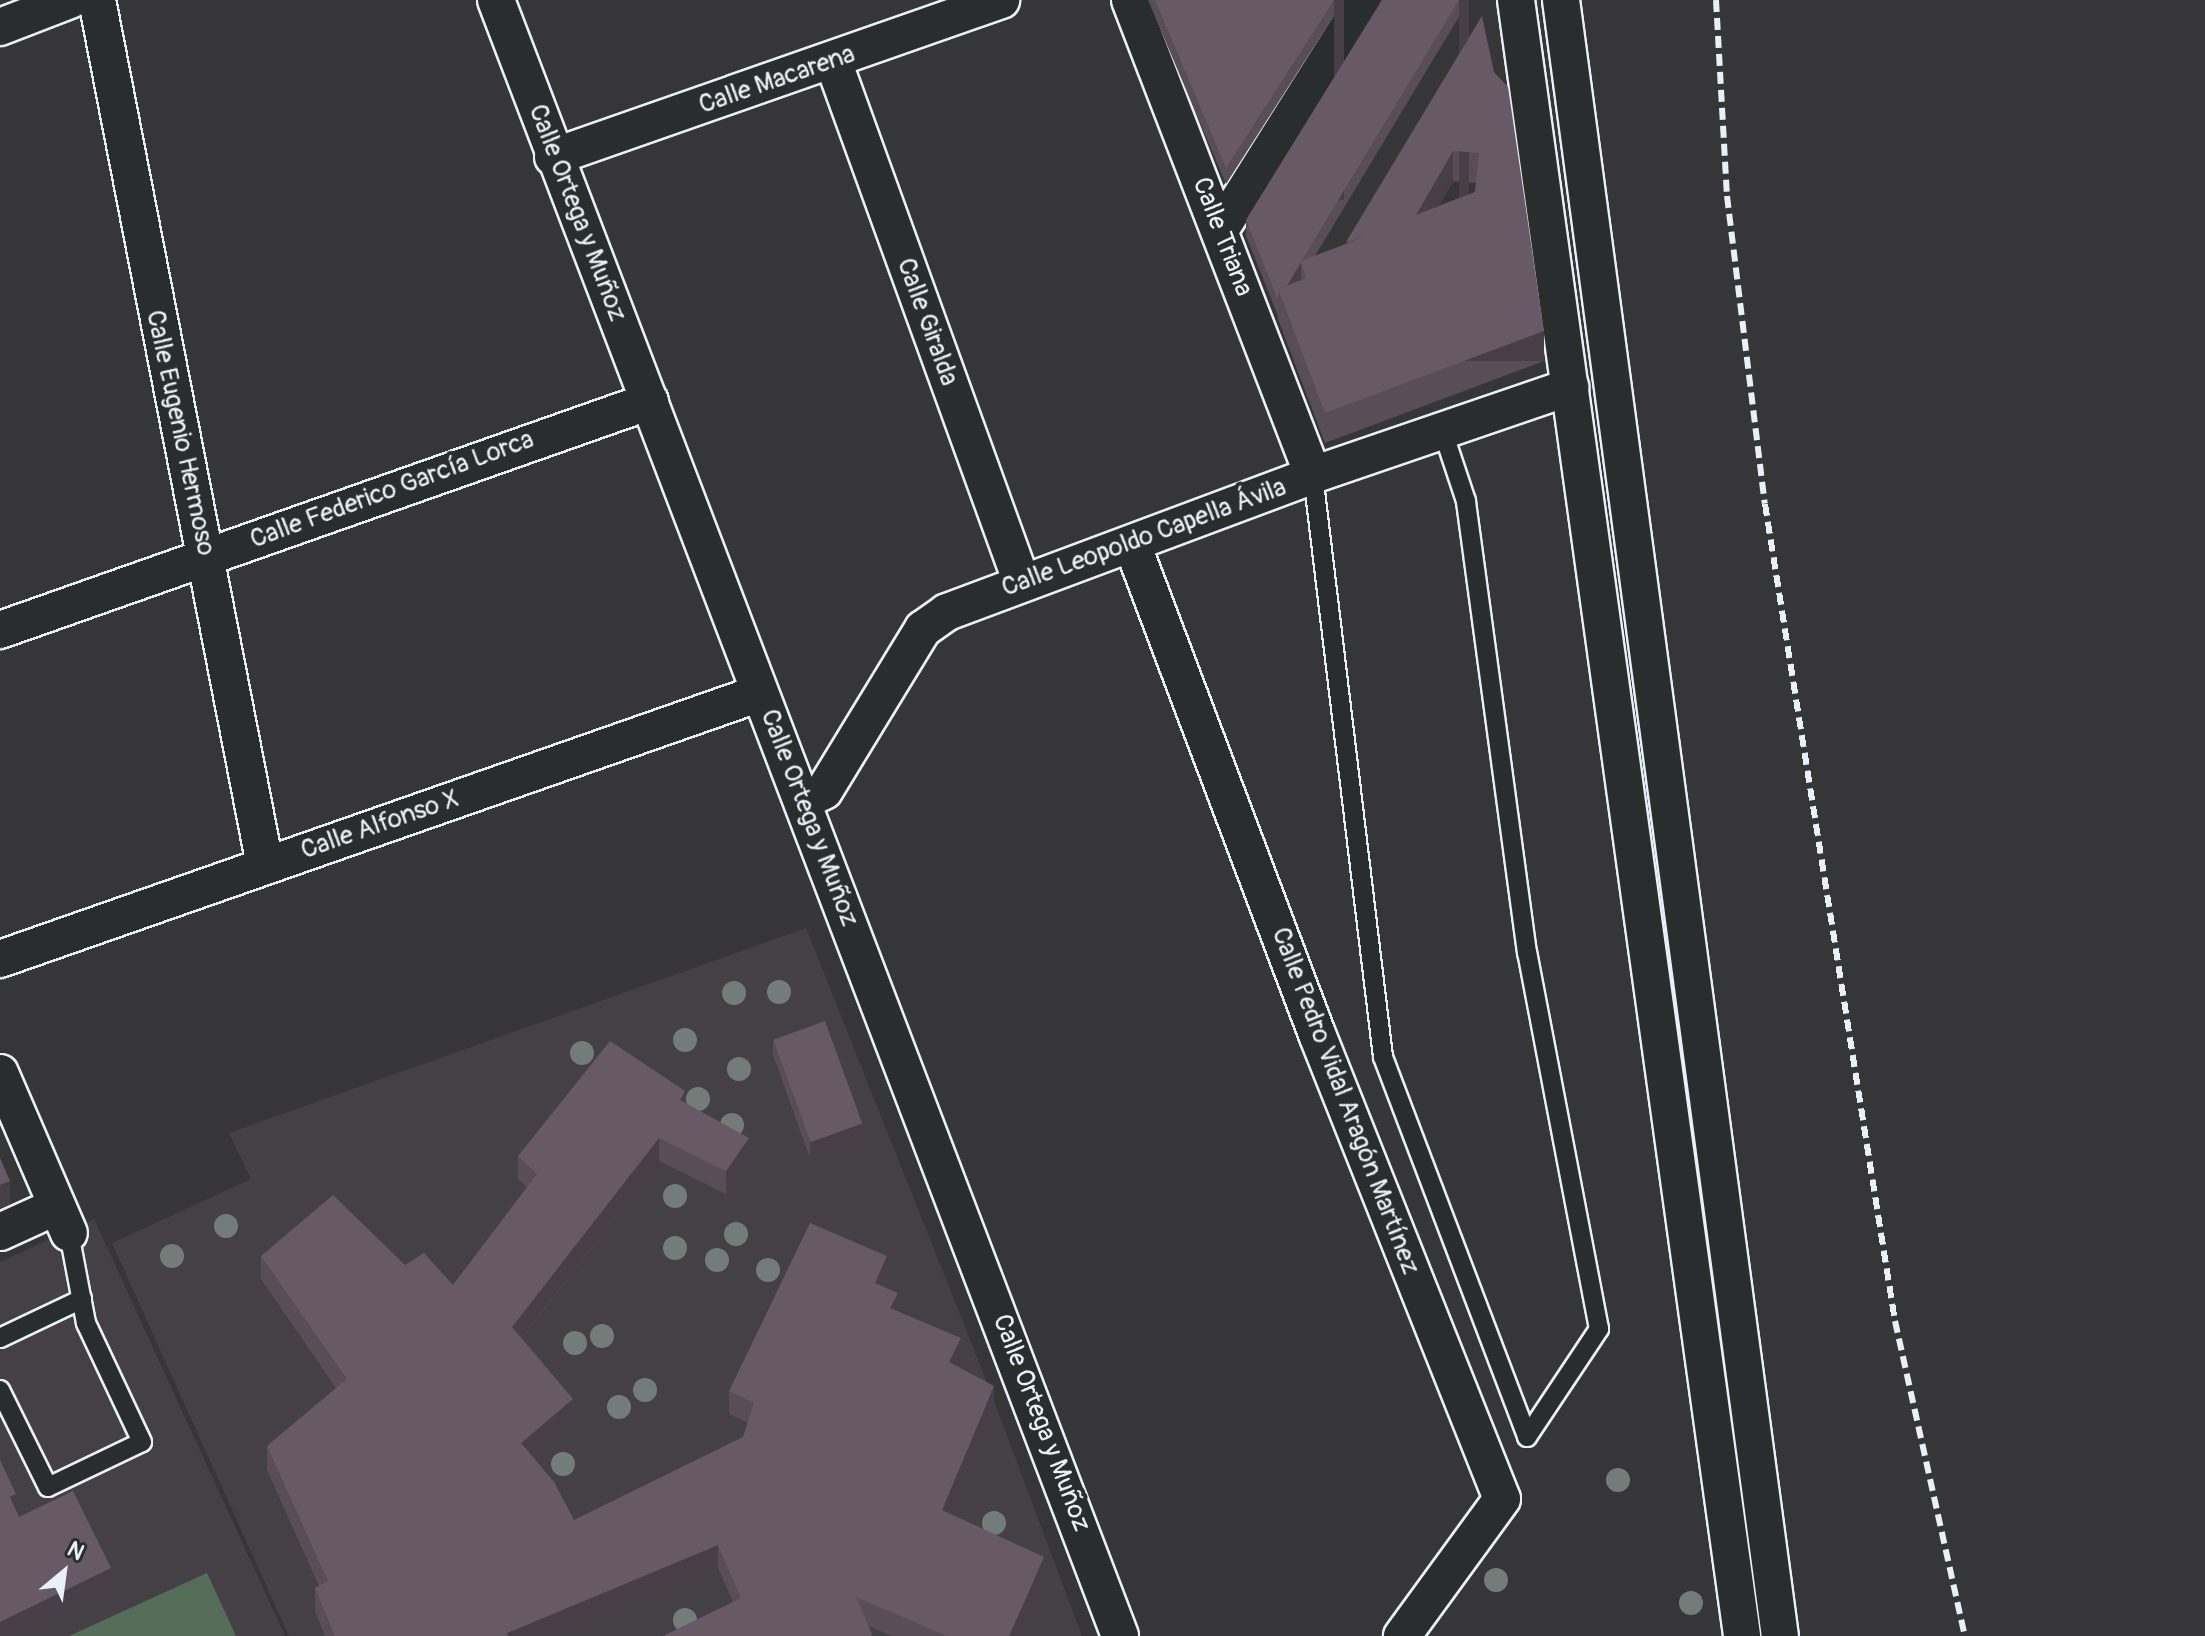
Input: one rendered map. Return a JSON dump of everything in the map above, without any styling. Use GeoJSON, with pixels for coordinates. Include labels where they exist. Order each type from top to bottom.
{"type":"FeatureCollection","features":[{"type":"Feature","properties":{"kind":"street"},"geometry":{"type":"LineString","coordinates":[[0,27],[70,0]]}},
{"type":"Feature","properties":{"kind":"street","name":"Calle Eugenio Hermoso"},"geometry":{"type":"LineString","coordinates":[[97,0],[265,865]]}},
{"type":"Feature","properties":{"kind":"street","name":"Calle Ortega y Muñoz"},"geometry":{"type":"LineString","coordinates":[[496,0],[553,157],[804,801],[1120,1636]]}},
{"type":"Feature","properties":{"kind":"street","name":"Calle Macarena"},"geometry":{"type":"LineString","coordinates":[[553,157],[1001,0]]}},
{"type":"Feature","properties":{"kind":"street","name":"Calle Triana"},"geometry":{"type":"LineString","coordinates":[[1130,0],[1313,475]]}},
{"type":"Feature","properties":{"kind":"street"},"geometry":{"type":"LineString","coordinates":[[1220,230],[1365,0]]}},
{"type":"Feature","properties":{"kind":"street"},"geometry":{"type":"LineString","coordinates":[[1516,0],[1742,1636]]}},
{"type":"Feature","properties":{"kind":"street"},"geometry":{"type":"LineString","coordinates":[[1561,0],[1780,1636]]}},
{"type":"Feature","properties":{"kind":"street","name":"Calle Giralda"},"geometry":{"type":"LineString","coordinates":[[833,61],[1022,583]]}},
{"type":"Feature","properties":{"kind":"street","name":"Calle Leopoldo Capella Ávila"},"geometry":{"type":"LineString","coordinates":[[804,801],[824,791],[923,629],[947,612],[1313,475],[1570,387]]}},
{"type":"Feature","properties":{"kind":"street","name":"Calle Federico García Lorca"},"geometry":{"type":"LineString","coordinates":[[0,630],[206,553],[650,401]]}},
{"type":"Feature","properties":{"kind":"street","name":"Calle Pedro Vidal Aragón Martínez"},"geometry":{"type":"LineString","coordinates":[[1132,544],[1317,1034],[1502,1499],[1402,1636]]}},
{"type":"Feature","properties":{"kind":"street","name":"Calle Alfonso X"},"geometry":{"type":"LineString","coordinates":[[0,959],[760,693]]}},
{"type":"Feature","properties":{"kind":"street"},"geometry":{"type":"LineString","coordinates":[[0,1073],[62,1220],[0,1232]]}},
{"type":"Feature","properties":{"kind":"lane"},"geometry":{"type":"LineString","coordinates":[[1313,475],[1383,1057],[1527,1437],[1599,1329],[1527,953],[1466,501],[1443,432]]}},
{"type":"Feature","properties":{"kind":"lane"},"geometry":{"type":"LineString","coordinates":[[0,1390],[48,1487],[142,1442],[86,1323],[62,1220]]}},
{"type":"Feature","properties":{"kind":"lane"},"geometry":{"type":"LineString","coordinates":[[0,1338],[82,1299]]}},
{"type":"Feature","properties":{"kind":"shaded area"},"geometry":{"type":"Polygon","coordinates":[[[806,928],[988,1385],[1082,1636],[289,1636],[112,1243],[251,1179],[229,1133],[806,928]]]}},
{"type":"Feature","properties":{"kind":"shaded area"},"geometry":{"type":"Polygon","coordinates":[[[94,1219],[285,1636],[0,1636],[0,1262],[94,1219]]]}},
{"type":"Feature","properties":{"kind":"green space"},"geometry":{"type":"Polygon","coordinates":[[[207,1573],[236,1636],[69,1636],[207,1573]]]}},
{"type":"Feature","properties":{"kind":"building"},"geometry":{"type":"Polygon","coordinates":[[[1155,0],[1334,0],[1226,168],[1155,0]]]}},
{"type":"Feature","properties":{"kind":"building"},"geometry":{"type":"Polygon","coordinates":[[[1382,0],[1459,0],[1287,285],[1278,289],[1278,300],[1246,220],[1382,0]]]}},
{"type":"Feature","properties":{"kind":"building"},"geometry":{"type":"Polygon","coordinates":[[[1482,16],[1494,72],[1508,87],[1544,331],[1325,413],[1278,289],[1306,278],[1301,261],[1364,237],[1346,242],[1482,16]],[[1453,151],[1416,215],[1475,192],[1479,153],[1453,151]]]}},
{"type":"Feature","properties":{"kind":"building"},"geometry":{"type":"Polygon","coordinates":[[[825,1021],[862,1123],[811,1142],[773,1040],[825,1021]]]}},
{"type":"Feature","properties":{"kind":"building"},"geometry":{"type":"Polygon","coordinates":[[[610,1041],[685,1091],[680,1100],[749,1138],[726,1171],[659,1138],[512,1327],[573,1399],[521,1443],[554,1482],[574,1520],[743,1437],[754,1403],[729,1391],[810,1223],[887,1256],[875,1283],[898,1293],[890,1308],[961,1338],[949,1362],[994,1386],[942,1510],[1044,1557],[1009,1636],[947,1636],[856,1597],[871,1636],[663,1636],[741,1598],[718,1545],[507,1633],[508,1636],[335,1636],[315,1588],[328,1581],[267,1446],[347,1379],[261,1256],[333,1195],[405,1265],[424,1253],[453,1285],[537,1174],[518,1156],[610,1041]]]}},
{"type":"Feature","properties":{"kind":"building"},"geometry":{"type":"Polygon","coordinates":[[[0,1158],[10,1181],[0,1185],[0,1158]]]}},
{"type":"Feature","properties":{"kind":"building"},"geometry":{"type":"Polygon","coordinates":[[[0,1460],[16,1494],[10,1497],[19,1517],[73,1491],[111,1568],[0,1622],[0,1460]]]}},
{"type":"Feature","properties":{"kind":"railway"},"geometry":{"type":"LineString","coordinates":[[1716,0],[1727,196],[1765,504],[1895,1321],[1965,1636]]}}]}
